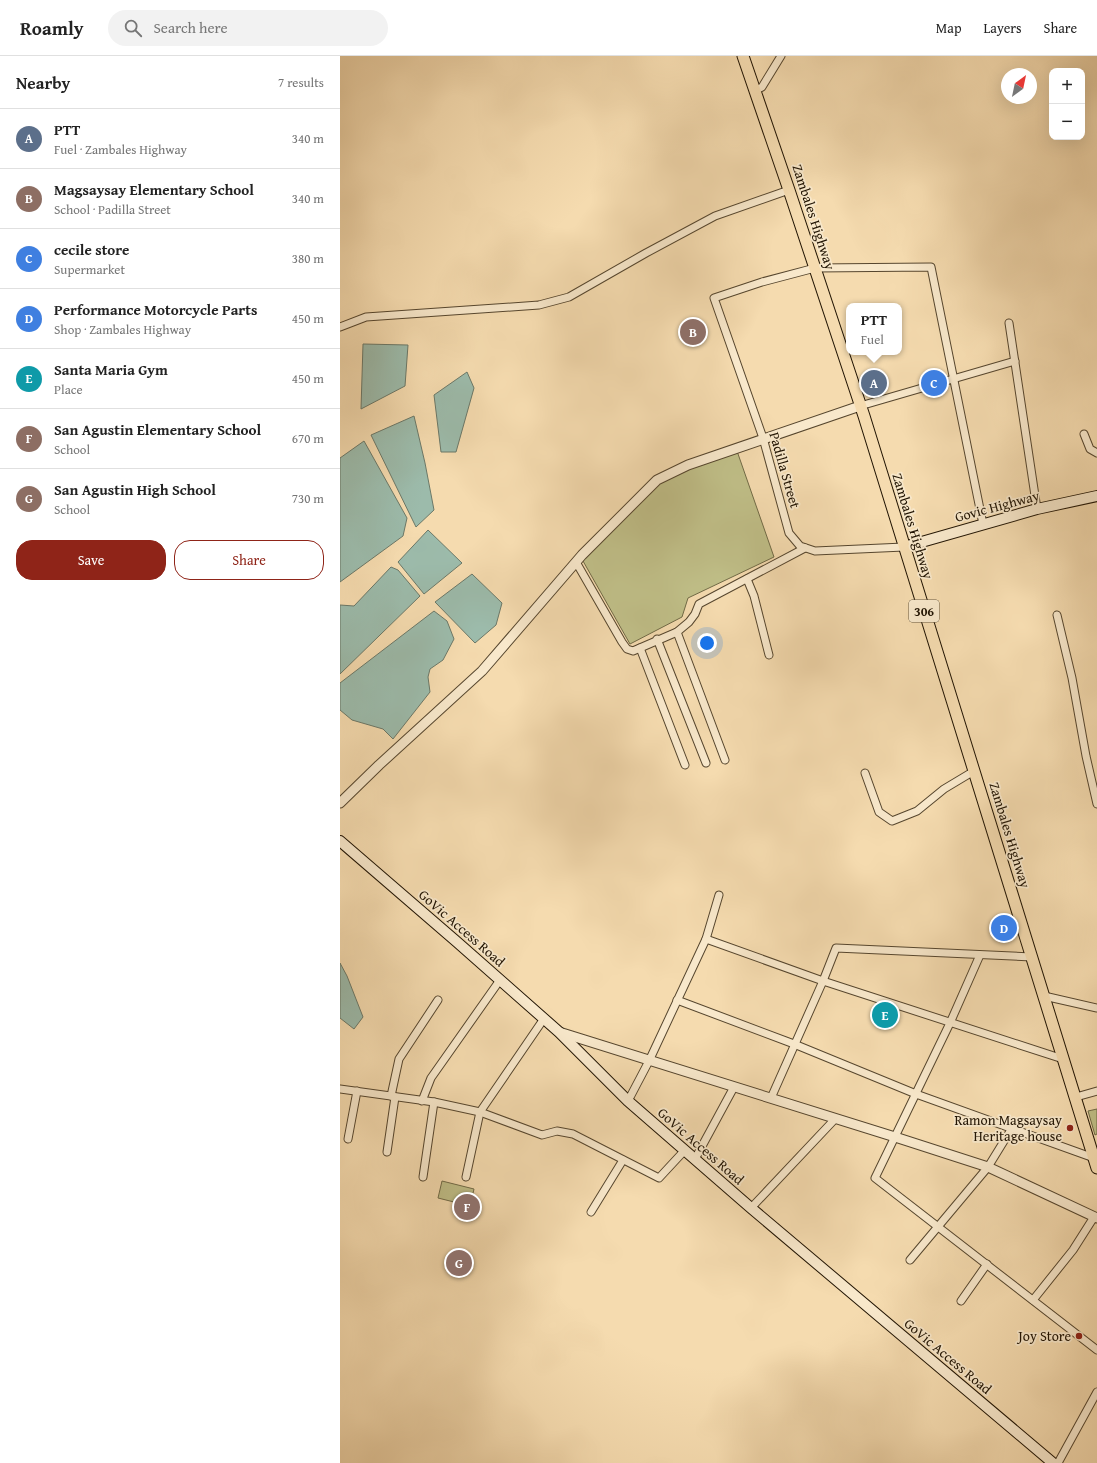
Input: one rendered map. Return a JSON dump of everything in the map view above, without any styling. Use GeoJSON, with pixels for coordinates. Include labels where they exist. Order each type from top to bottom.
{"type":"FeatureCollection","features":[{"type":"Feature","properties":{"kind":"main road","name":"Zambales Highway"},"geometry":{"type":"LineString","coordinates":[[743,56],[860,406],[1076,1097],[1095,1163]]}},
{"type":"Feature","properties":{"kind":"main road","name":"Govic Highway"},"geometry":{"type":"LineString","coordinates":[[904,547],[1037,509],[1097,496]]}},
{"type":"Feature","properties":{"kind":"main road","name":"GoVic Access Road"},"geometry":{"type":"LineString","coordinates":[[340,841],[500,980],[543,1020],[559,1032],[628,1101],[751,1208],[1053,1463]]}},
{"type":"Feature","properties":{"kind":"street"},"geometry":{"type":"LineString","coordinates":[[755,91],[762,87],[781,56]]}},
{"type":"Feature","properties":{"kind":"street"},"geometry":{"type":"LineString","coordinates":[[340,326],[366,317],[539,305],[569,297],[715,216],[789,190]]}},
{"type":"Feature","properties":{"kind":"street"},"geometry":{"type":"LineString","coordinates":[[815,268],[932,267],[983,524]]}},
{"type":"Feature","properties":{"kind":"street","name":"Padilla Street"},"geometry":{"type":"LineString","coordinates":[[805,548],[800,546],[789,533],[763,438],[714,298],[762,282],[815,268]]}},
{"type":"Feature","properties":{"kind":"street"},"geometry":{"type":"LineString","coordinates":[[1009,323],[1037,509]]}},
{"type":"Feature","properties":{"kind":"street"},"geometry":{"type":"LineString","coordinates":[[340,803],[379,765],[482,671],[576,562],[657,480],[688,465],[763,438],[860,406],[1015,361]]}},
{"type":"Feature","properties":{"kind":"street"},"geometry":{"type":"LineString","coordinates":[[1084,434],[1090,449],[1097,453]]}},
{"type":"Feature","properties":{"kind":"street"},"geometry":{"type":"LineString","coordinates":[[576,562],[627,649],[633,651],[657,639],[677,632],[689,622],[695,614],[699,604],[805,548],[815,551],[904,547]]}},
{"type":"Feature","properties":{"kind":"street"},"geometry":{"type":"LineString","coordinates":[[747,579],[754,596],[769,655]]}},
{"type":"Feature","properties":{"kind":"street"},"geometry":{"type":"LineString","coordinates":[[1058,614],[1097,804]]}},
{"type":"Feature","properties":{"kind":"street"},"geometry":{"type":"LineString","coordinates":[[677,632],[725,760]]}},
{"type":"Feature","properties":{"kind":"street"},"geometry":{"type":"LineString","coordinates":[[657,639],[706,762]]}},
{"type":"Feature","properties":{"kind":"street"},"geometry":{"type":"LineString","coordinates":[[640,648],[685,765]]}},
{"type":"Feature","properties":{"kind":"street"},"geometry":{"type":"LineString","coordinates":[[865,773],[879,812],[892,820],[918,811],[944,789],[974,771]]}},
{"type":"Feature","properties":{"kind":"street"},"geometry":{"type":"LineString","coordinates":[[628,1101],[649,1061],[706,939],[719,895]]}},
{"type":"Feature","properties":{"kind":"street"},"geometry":{"type":"LineString","coordinates":[[706,939],[823,981],[1063,1059]]}},
{"type":"Feature","properties":{"kind":"street"},"geometry":{"type":"LineString","coordinates":[[771,1098],[836,948],[1032,957]]}},
{"type":"Feature","properties":{"kind":"street"},"geometry":{"type":"LineString","coordinates":[[980,955],[950,1023],[875,1178],[1097,1350]]}},
{"type":"Feature","properties":{"kind":"street"},"geometry":{"type":"LineString","coordinates":[[422,1101],[431,1078],[500,980]]}},
{"type":"Feature","properties":{"kind":"street"},"geometry":{"type":"LineString","coordinates":[[1044,996],[1097,1008]]}},
{"type":"Feature","properties":{"kind":"street"},"geometry":{"type":"LineString","coordinates":[[387,1152],[399,1059],[438,1000]]}},
{"type":"Feature","properties":{"kind":"street"},"geometry":{"type":"LineString","coordinates":[[677,1000],[794,1044],[916,1094],[1012,1128],[1095,1163]]}},
{"type":"Feature","properties":{"kind":"street"},"geometry":{"type":"LineString","coordinates":[[466,1177],[480,1112],[543,1020]]}},
{"type":"Feature","properties":{"kind":"street"},"geometry":{"type":"LineString","coordinates":[[559,1032],[988,1167],[1096,1218],[1073,1250],[1033,1300]]}},
{"type":"Feature","properties":{"kind":"street"},"geometry":{"type":"LineString","coordinates":[[695,1159],[734,1087]]}},
{"type":"Feature","properties":{"kind":"street"},"geometry":{"type":"LineString","coordinates":[[340,1089],[434,1102],[480,1112],[542,1135],[557,1131],[573,1134],[659,1178],[685,1150]]}},
{"type":"Feature","properties":{"kind":"street"},"geometry":{"type":"LineString","coordinates":[[348,1139],[357,1091]]}},
{"type":"Feature","properties":{"kind":"street"},"geometry":{"type":"LineString","coordinates":[[1076,1097],[1097,1091]]}},
{"type":"Feature","properties":{"kind":"street"},"geometry":{"type":"LineString","coordinates":[[423,1177],[434,1102]]}},
{"type":"Feature","properties":{"kind":"street"},"geometry":{"type":"LineString","coordinates":[[751,1208],[835,1119]]}},
{"type":"Feature","properties":{"kind":"street"},"geometry":{"type":"LineString","coordinates":[[910,1260],[988,1167],[1012,1128]]}},
{"type":"Feature","properties":{"kind":"street"},"geometry":{"type":"LineString","coordinates":[[591,1212],[623,1160]]}},
{"type":"Feature","properties":{"kind":"street"},"geometry":{"type":"LineString","coordinates":[[961,1301],[987,1264]]}},
{"type":"Feature","properties":{"kind":"street"},"geometry":{"type":"LineString","coordinates":[[1058,1463],[1097,1392]]}},
{"type":"Feature","properties":{"kind":"shaded area"},"geometry":{"type":"Polygon","coordinates":[[[363,344],[408,345],[405,386],[361,409],[363,344]]]}},
{"type":"Feature","properties":{"kind":"shaded area"},"geometry":{"type":"Polygon","coordinates":[[[467,372],[474,388],[456,452],[441,452],[434,395],[467,372]]]}},
{"type":"Feature","properties":{"kind":"shaded area"},"geometry":{"type":"Polygon","coordinates":[[[414,416],[434,510],[416,527],[371,435],[414,416]]]}},
{"type":"Feature","properties":{"kind":"shaded area"},"geometry":{"type":"Polygon","coordinates":[[[364,441],[407,518],[403,536],[340,582],[340,458],[364,441]]]}},
{"type":"Feature","properties":{"kind":"shaded area"},"geometry":{"type":"Polygon","coordinates":[[[737,451],[774,557],[688,598],[682,617],[630,644],[583,561],[661,479],[737,451]]]}},
{"type":"Feature","properties":{"kind":"shaded area"},"geometry":{"type":"Polygon","coordinates":[[[428,530],[462,563],[424,594],[398,562],[428,530]]]}},
{"type":"Feature","properties":{"kind":"shaded area"},"geometry":{"type":"Polygon","coordinates":[[[391,567],[398,570],[420,596],[340,674],[340,605],[354,606],[391,567]]]}},
{"type":"Feature","properties":{"kind":"shaded area"},"geometry":{"type":"Polygon","coordinates":[[[472,574],[502,603],[496,625],[475,643],[435,602],[472,574]]]}},
{"type":"Feature","properties":{"kind":"shaded area"},"geometry":{"type":"Polygon","coordinates":[[[434,611],[447,621],[454,639],[443,660],[430,669],[428,677],[430,692],[393,739],[383,729],[352,720],[340,710],[340,683],[434,611]]]}},
{"type":"Feature","properties":{"kind":"shaded area"},"geometry":{"type":"Polygon","coordinates":[[[340,963],[347,976],[363,1017],[354,1029],[340,1018],[340,963]]]}},
{"type":"Feature","properties":{"kind":"shaded area"},"geometry":{"type":"Polygon","coordinates":[[[1097,1109],[1097,1134],[1095,1135],[1088,1111],[1097,1109]]]}},
{"type":"Feature","properties":{"kind":"shaded area"},"geometry":{"type":"Polygon","coordinates":[[[442,1181],[474,1189],[470,1206],[438,1198],[442,1181]]]}},
{"type":"Feature","properties":{"kind":"place","name":"Magsaysay Elementary School"},"geometry":{"type":"Point","coordinates":[693,332]}},
{"type":"Feature","properties":{"kind":"place","name":"PTT"},"geometry":{"type":"Point","coordinates":[874,383]}},
{"type":"Feature","properties":{"kind":"place","name":"cecile store"},"geometry":{"type":"Point","coordinates":[934,383]}},
{"type":"Feature","properties":{"kind":"place","name":"Performance Motorcycle Parts"},"geometry":{"type":"Point","coordinates":[1004,928]}},
{"type":"Feature","properties":{"kind":"place","name":"Santa Maria Gym"},"geometry":{"type":"Point","coordinates":[885,1015]}},
{"type":"Feature","properties":{"kind":"place","name":"Ramon Magsaysay Heritage house"},"geometry":{"type":"Point","coordinates":[1070,1128]}},
{"type":"Feature","properties":{"kind":"place","name":"San Agustin Elementary School"},"geometry":{"type":"Point","coordinates":[467,1207]}},
{"type":"Feature","properties":{"kind":"place","name":"San Agustin High School"},"geometry":{"type":"Point","coordinates":[459,1263]}},
{"type":"Feature","properties":{"kind":"place","name":"Joy Store"},"geometry":{"type":"Point","coordinates":[1079,1336]}}]}
